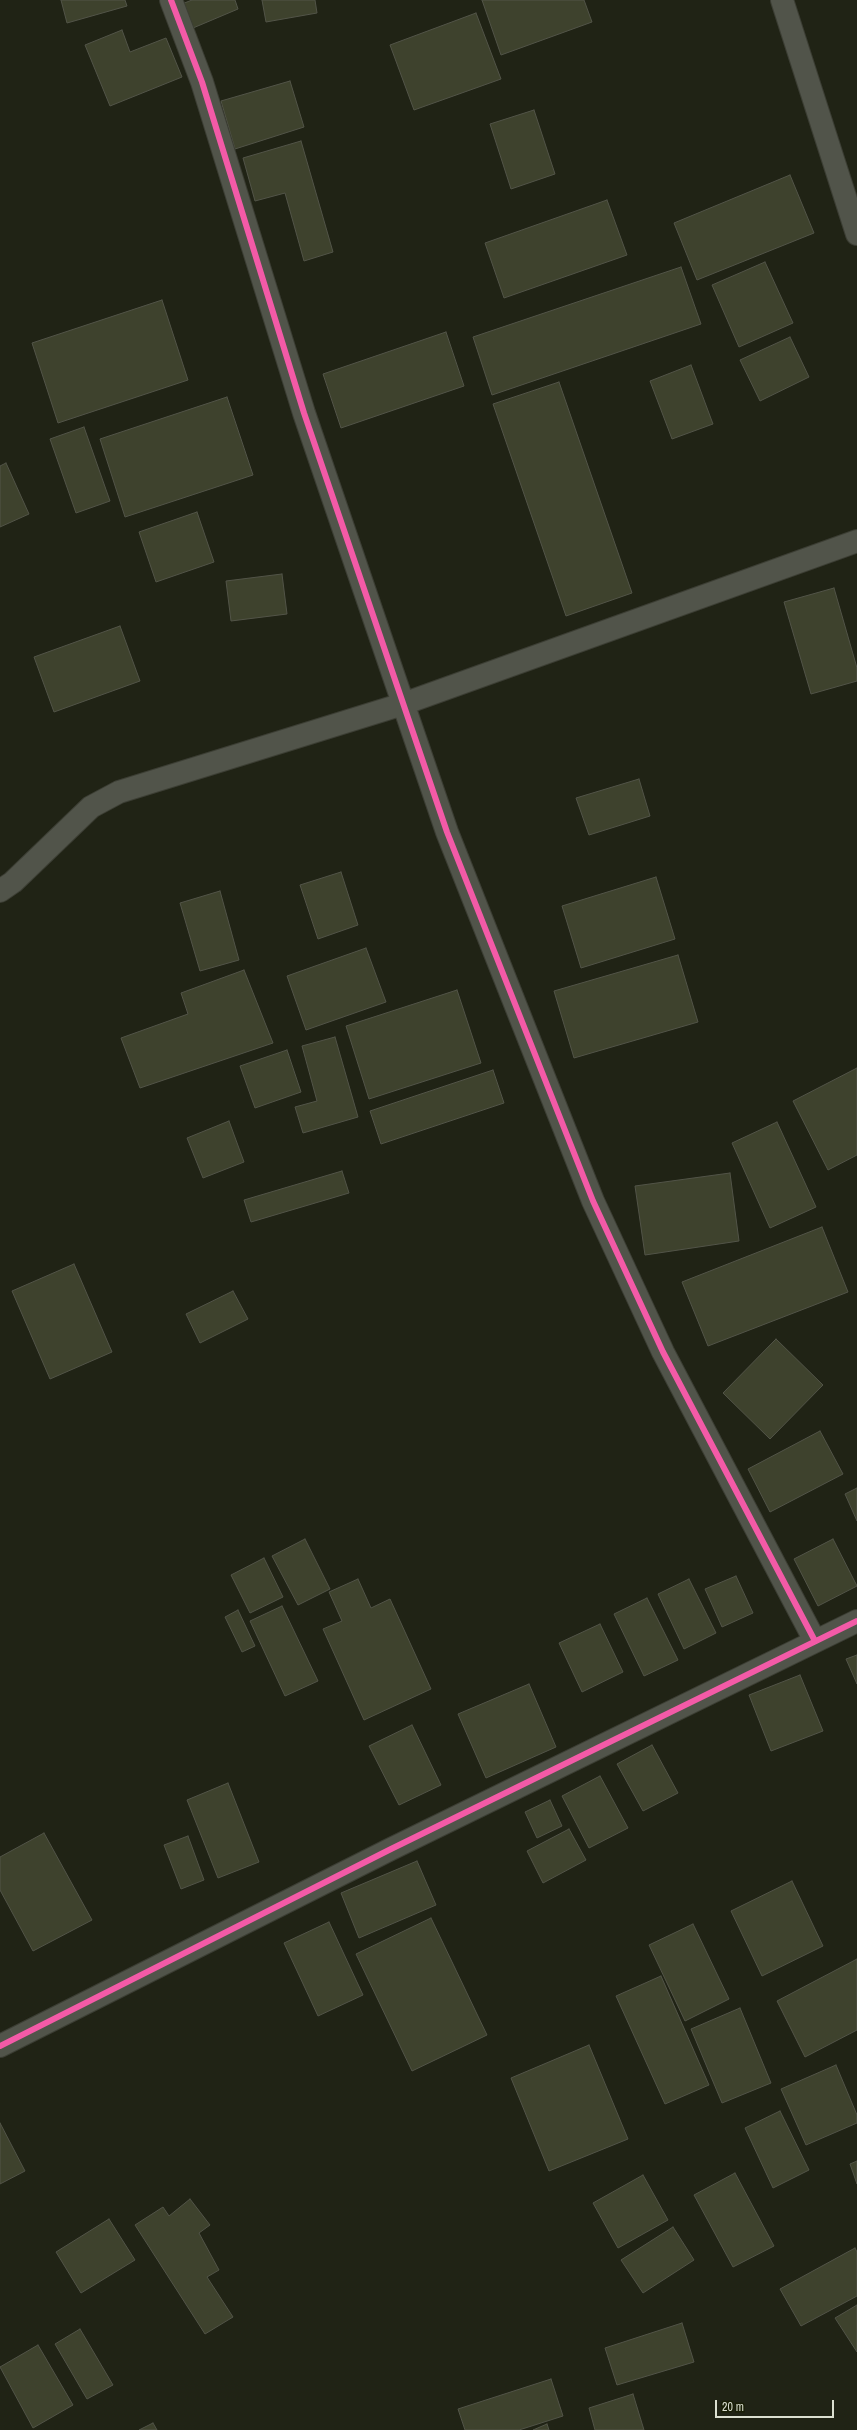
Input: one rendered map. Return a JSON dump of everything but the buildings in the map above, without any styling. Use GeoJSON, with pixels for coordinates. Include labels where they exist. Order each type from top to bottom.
{"type":"FeatureCollection","features":[{"type":"Feature","properties":{"kind":"street"},"geometry":{"type":"LineString","coordinates":[[171,0],[202,82],[304,413],[447,832],[593,1201],[663,1352],[815,1641]]}},
{"type":"Feature","properties":{"kind":"street"},"geometry":{"type":"LineString","coordinates":[[782,0],[857,234]]}},
{"type":"Feature","properties":{"kind":"street"},"geometry":{"type":"LineString","coordinates":[[0,891],[13,882],[90,807],[119,792],[404,704],[857,541]]}},
{"type":"Feature","properties":{"kind":"street"},"geometry":{"type":"LineString","coordinates":[[0,2046],[384,1853],[857,1621]]}},
{"type":"Feature","properties":{"kind":"cycle path"},"geometry":{"type":"LineString","coordinates":[[171,0],[202,82],[304,413],[447,832],[593,1201],[663,1352],[815,1641]]}},
{"type":"Feature","properties":{"kind":"cycle path"},"geometry":{"type":"LineString","coordinates":[[0,2046],[391,1849],[857,1621]]}}]}
